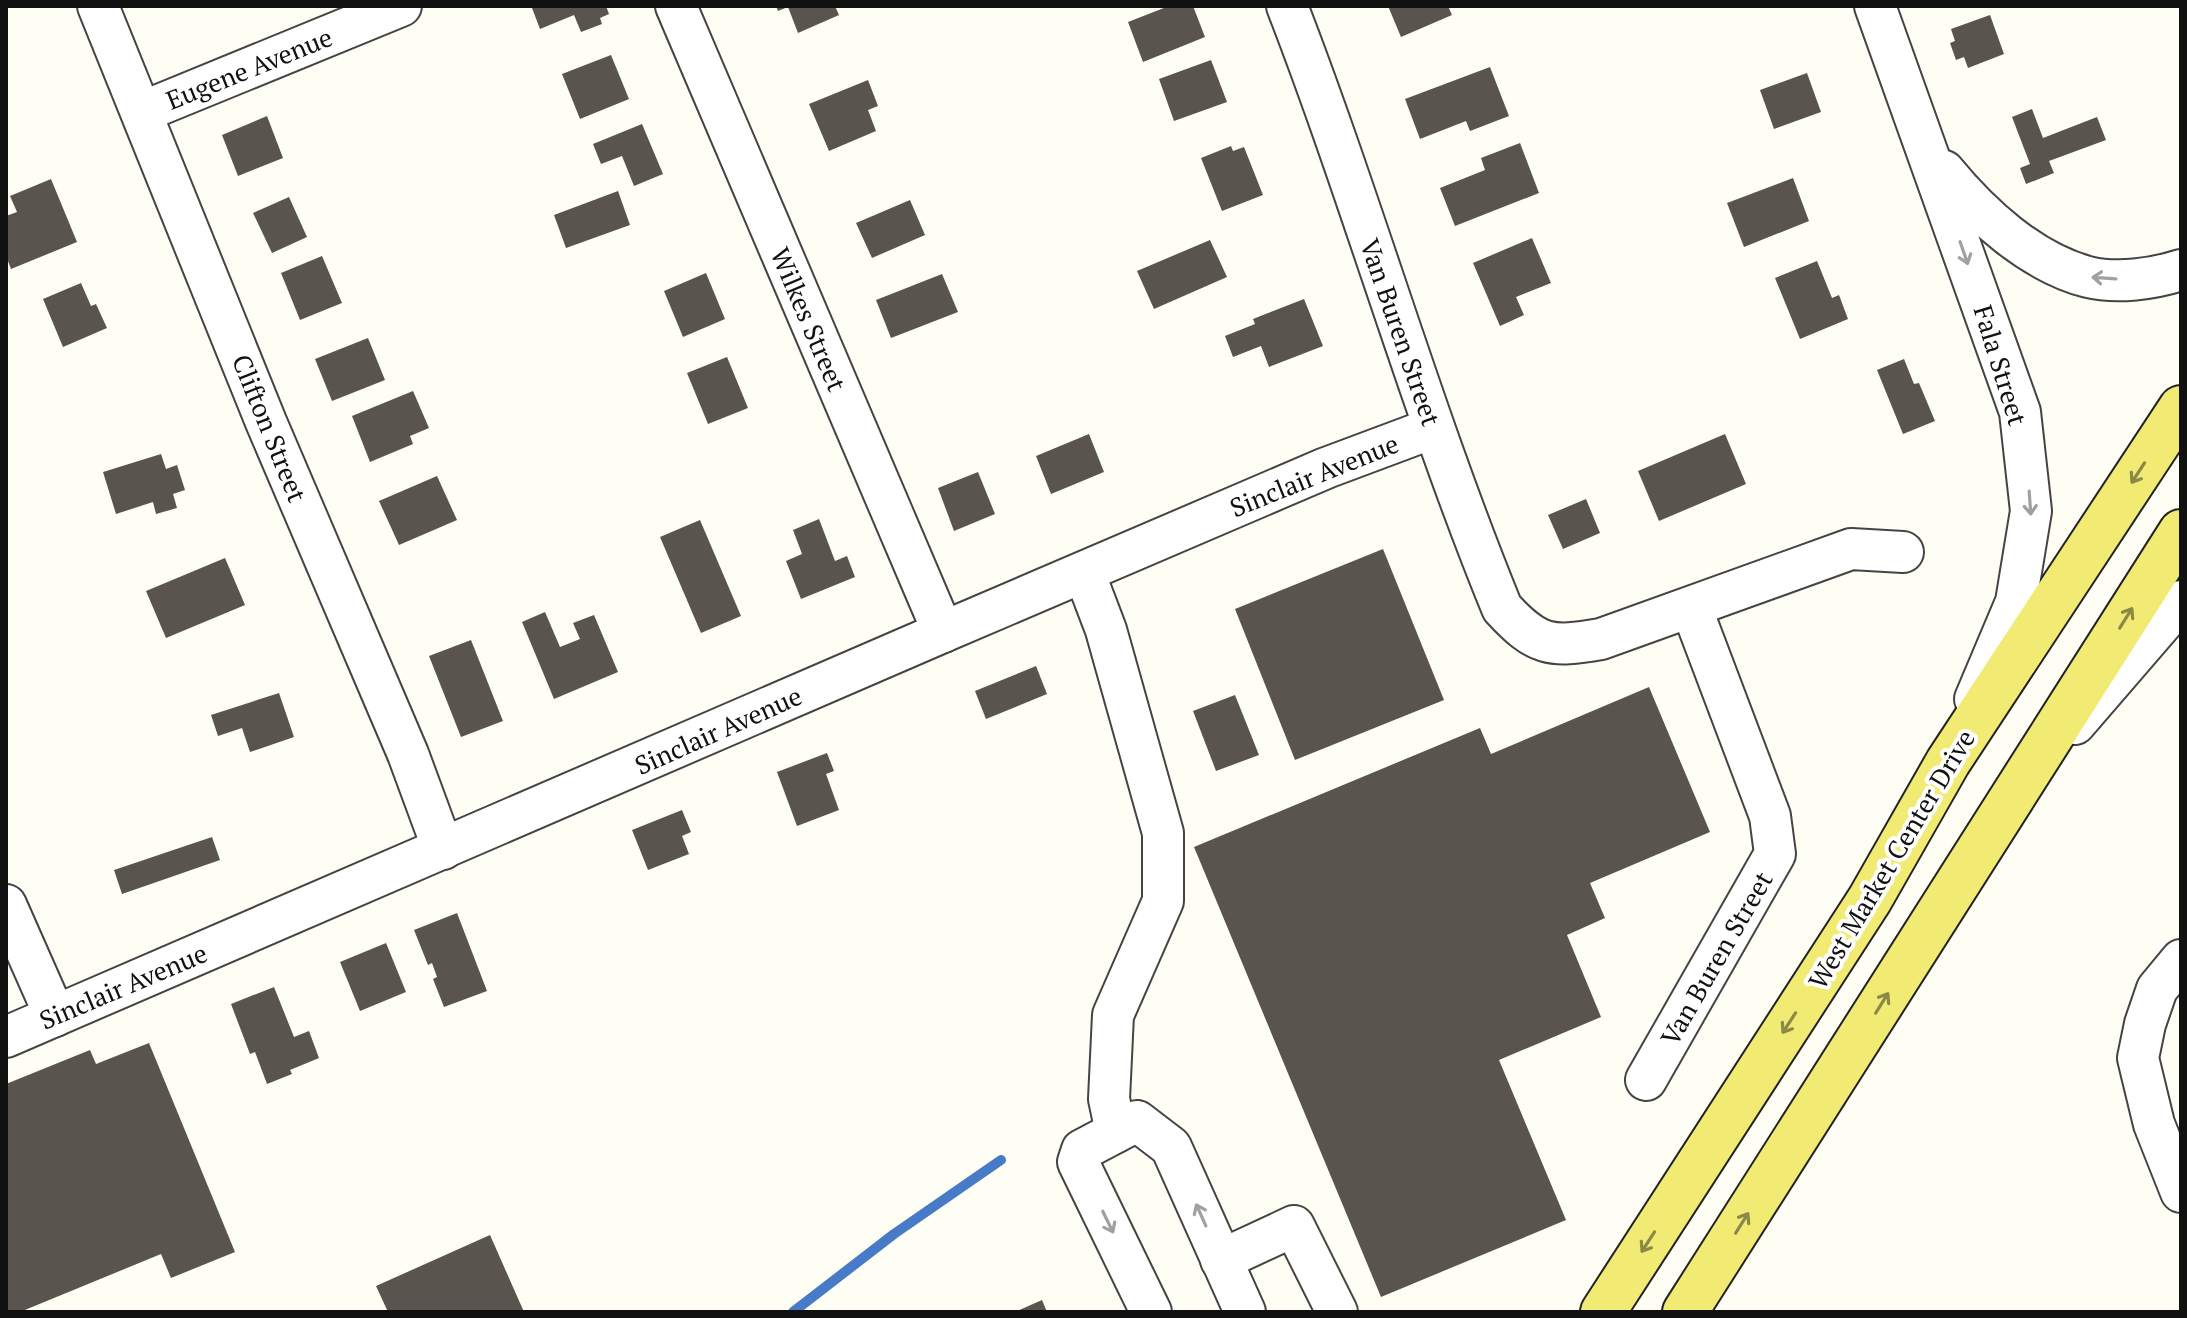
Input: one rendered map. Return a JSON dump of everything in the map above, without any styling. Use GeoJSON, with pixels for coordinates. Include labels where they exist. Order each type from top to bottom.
{"type":"FeatureCollection","features":[{"type":"Feature","properties":{"kind":"main road","name":"West Market Center Drive"},"geometry":{"type":"LineString","coordinates":[[1603,1312],[1870,899],[1948,762],[2181,408]]}},
{"type":"Feature","properties":{"kind":"main road"},"geometry":{"type":"LineString","coordinates":[[1685,1312],[2181,532]]}},
{"type":"Feature","properties":{"kind":"street","name":"Clifton Street"},"geometry":{"type":"LineString","coordinates":[[98,6],[266,422],[408,754],[443,849]]}},
{"type":"Feature","properties":{"kind":"street","name":"Eugene Avenue"},"geometry":{"type":"LineString","coordinates":[[142,112],[401,6]]}},
{"type":"Feature","properties":{"kind":"street","name":"Wilkes Street"},"geometry":{"type":"LineString","coordinates":[[676,6],[943,632]]}},
{"type":"Feature","properties":{"kind":"street","name":"Van Buren Street"},"geometry":{"type":"LineString","coordinates":[[1287,6],[1324,102],[1433,428],[1502,608],[1521,628],[1541,641],[1567,645],[1601,639],[1691,607],[1770,816],[1775,854],[1646,1080]]}},
{"type":"Feature","properties":{"kind":"street","name":"Fala Street"},"geometry":{"type":"LineString","coordinates":[[1875,6],[2020,412],[2031,511],[2016,602],[1948,762]]}},
{"type":"Feature","properties":{"kind":"street","name":"Fala Street"},"geometry":{"type":"LineString","coordinates":[[1928,153],[1969,201],[1998,228],[2058,265],[2089,277],[2132,280],[2181,270]]}},
{"type":"Feature","properties":{"kind":"street","name":"Sinclair Avenue"},"geometry":{"type":"LineString","coordinates":[[6,1037],[1326,468],[1433,428]]}},
{"type":"Feature","properties":{"kind":"street"},"geometry":{"type":"LineString","coordinates":[[1691,607],[1851,549],[1903,552]]}},
{"type":"Feature","properties":{"kind":"street"},"geometry":{"type":"LineString","coordinates":[[1084,572],[1106,630],[1163,833],[1163,901],[1113,1015],[1109,1099],[1116,1132]]}},
{"type":"Feature","properties":{"kind":"street"},"geometry":{"type":"LineString","coordinates":[[2013,797],[2181,601]]}},
{"type":"Feature","properties":{"kind":"street"},"geometry":{"type":"LineString","coordinates":[[11,931],[55,1016]]}},
{"type":"Feature","properties":{"kind":"street"},"geometry":{"type":"LineString","coordinates":[[2181,960],[2157,989],[2138,1058],[2154,1124],[2181,1192]]}},
{"type":"Feature","properties":{"kind":"street"},"geometry":{"type":"LineString","coordinates":[[1151,1312],[1078,1162],[1082,1150],[1137,1121],[1171,1147],[1245,1312]]}},
{"type":"Feature","properties":{"kind":"street"},"geometry":{"type":"LineString","coordinates":[[1221,1260],[1294,1226],[1337,1312]]}},
{"type":"Feature","properties":{"kind":"building"},"geometry":{"type":"Polygon","coordinates":[[[606,6],[609,14],[600,18],[602,24],[581,32],[574,15],[540,29],[532,8],[606,6]]]}},
{"type":"Feature","properties":{"kind":"building"},"geometry":{"type":"Polygon","coordinates":[[[776,6],[835,6],[839,15],[798,33],[788,7],[778,11],[776,6]]]}},
{"type":"Feature","properties":{"kind":"building"},"geometry":{"type":"Polygon","coordinates":[[[1169,6],[1193,6],[1205,37],[1143,62],[1128,22],[1169,6]]]}},
{"type":"Feature","properties":{"kind":"building"},"geometry":{"type":"Polygon","coordinates":[[[1388,6],[1448,6],[1452,15],[1401,37],[1388,6]]]}},
{"type":"Feature","properties":{"kind":"building"},"geometry":{"type":"Polygon","coordinates":[[[1990,15],[2004,54],[1968,68],[1964,57],[1956,60],[1950,43],[1955,41],[1951,29],[1990,15]]]}},
{"type":"Feature","properties":{"kind":"building"},"geometry":{"type":"Polygon","coordinates":[[[611,55],[629,99],[580,119],[562,74],[611,55]]]}},
{"type":"Feature","properties":{"kind":"building"},"geometry":{"type":"Polygon","coordinates":[[[1211,60],[1227,102],[1174,121],[1159,79],[1211,60]]]}},
{"type":"Feature","properties":{"kind":"building"},"geometry":{"type":"Polygon","coordinates":[[[1490,67],[1509,116],[1470,131],[1466,121],[1420,139],[1405,99],[1490,67]]]}},
{"type":"Feature","properties":{"kind":"building"},"geometry":{"type":"Polygon","coordinates":[[[1807,73],[1821,112],[1774,129],[1760,90],[1807,73]]]}},
{"type":"Feature","properties":{"kind":"building"},"geometry":{"type":"Polygon","coordinates":[[[868,80],[878,106],[868,110],[876,131],[829,151],[809,104],[868,80]]]}},
{"type":"Feature","properties":{"kind":"building"},"geometry":{"type":"Polygon","coordinates":[[[2032,109],[2043,138],[2097,117],[2106,140],[2049,161],[2054,173],[2026,184],[2020,168],[2030,164],[2012,117],[2032,109]]]}},
{"type":"Feature","properties":{"kind":"building"},"geometry":{"type":"Polygon","coordinates":[[[267,116],[283,158],[238,176],[222,135],[267,116]]]}},
{"type":"Feature","properties":{"kind":"building"},"geometry":{"type":"Polygon","coordinates":[[[642,124],[663,174],[634,186],[622,156],[601,164],[593,144],[642,124]]]}},
{"type":"Feature","properties":{"kind":"building"},"geometry":{"type":"Polygon","coordinates":[[[1520,143],[1539,193],[1455,226],[1440,188],[1485,170],[1481,158],[1520,143]]]}},
{"type":"Feature","properties":{"kind":"building"},"geometry":{"type":"Polygon","coordinates":[[[1231,146],[1233,151],[1244,147],[1263,195],[1222,211],[1201,158],[1231,146]]]}},
{"type":"Feature","properties":{"kind":"building"},"geometry":{"type":"Polygon","coordinates":[[[1793,178],[1809,221],[1744,247],[1727,203],[1793,178]]]}},
{"type":"Feature","properties":{"kind":"building"},"geometry":{"type":"Polygon","coordinates":[[[51,179],[77,242],[11,269],[6,256],[6,216],[17,212],[10,196],[51,179]]]}},
{"type":"Feature","properties":{"kind":"building"},"geometry":{"type":"Polygon","coordinates":[[[618,191],[630,225],[566,248],[554,215],[618,191]]]}},
{"type":"Feature","properties":{"kind":"building"},"geometry":{"type":"Polygon","coordinates":[[[289,197],[307,237],[272,253],[253,213],[289,197]]]}},
{"type":"Feature","properties":{"kind":"building"},"geometry":{"type":"Polygon","coordinates":[[[910,200],[925,235],[872,258],[856,223],[910,200]]]}},
{"type":"Feature","properties":{"kind":"building"},"geometry":{"type":"Polygon","coordinates":[[[1532,238],[1551,283],[1516,297],[1524,315],[1500,326],[1473,263],[1532,238]]]}},
{"type":"Feature","properties":{"kind":"building"},"geometry":{"type":"Polygon","coordinates":[[[1210,240],[1227,277],[1154,309],[1137,271],[1210,240]]]}},
{"type":"Feature","properties":{"kind":"building"},"geometry":{"type":"Polygon","coordinates":[[[322,256],[342,303],[300,320],[281,273],[322,256]]]}},
{"type":"Feature","properties":{"kind":"building"},"geometry":{"type":"Polygon","coordinates":[[[1817,261],[1832,298],[1839,295],[1848,319],[1800,339],[1775,278],[1817,261]]]}},
{"type":"Feature","properties":{"kind":"building"},"geometry":{"type":"Polygon","coordinates":[[[706,273],[725,319],[683,337],[664,291],[706,273]]]}},
{"type":"Feature","properties":{"kind":"building"},"geometry":{"type":"Polygon","coordinates":[[[942,274],[958,312],[891,338],[876,300],[942,274]]]}},
{"type":"Feature","properties":{"kind":"building"},"geometry":{"type":"Polygon","coordinates":[[[81,283],[91,306],[96,304],[107,328],[63,347],[43,299],[81,283]]]}},
{"type":"Feature","properties":{"kind":"building"},"geometry":{"type":"Polygon","coordinates":[[[1304,299],[1323,346],[1269,367],[1261,346],[1233,357],[1225,336],[1255,324],[1253,319],[1304,299]]]}},
{"type":"Feature","properties":{"kind":"building"},"geometry":{"type":"Polygon","coordinates":[[[368,338],[385,380],[332,401],[315,359],[368,338]]]}},
{"type":"Feature","properties":{"kind":"building"},"geometry":{"type":"Polygon","coordinates":[[[727,357],[748,408],[708,424],[687,373],[727,357]]]}},
{"type":"Feature","properties":{"kind":"building"},"geometry":{"type":"Polygon","coordinates":[[[1904,359],[1914,384],[1919,383],[1935,421],[1903,434],[1877,370],[1904,359]]]}},
{"type":"Feature","properties":{"kind":"building"},"geometry":{"type":"Polygon","coordinates":[[[413,391],[429,428],[410,436],[413,444],[370,462],[352,416],[413,391]]]}},
{"type":"Feature","properties":{"kind":"building"},"geometry":{"type":"Polygon","coordinates":[[[1089,434],[1104,472],[1051,494],[1036,456],[1089,434]]]}},
{"type":"Feature","properties":{"kind":"building"},"geometry":{"type":"Polygon","coordinates":[[[1725,434],[1746,484],[1659,521],[1638,471],[1725,434]]]}},
{"type":"Feature","properties":{"kind":"building"},"geometry":{"type":"Polygon","coordinates":[[[161,454],[166,469],[177,465],[185,490],[173,494],[177,508],[156,514],[153,502],[116,514],[103,472],[161,454]]]}},
{"type":"Feature","properties":{"kind":"building"},"geometry":{"type":"Polygon","coordinates":[[[978,472],[995,514],[954,531],[938,488],[978,472]]]}},
{"type":"Feature","properties":{"kind":"building"},"geometry":{"type":"Polygon","coordinates":[[[437,476],[457,520],[399,545],[379,501],[437,476]]]}},
{"type":"Feature","properties":{"kind":"building"},"geometry":{"type":"Polygon","coordinates":[[[1586,499],[1600,533],[1563,549],[1548,515],[1586,499]]]}},
{"type":"Feature","properties":{"kind":"building"},"geometry":{"type":"Polygon","coordinates":[[[819,519],[835,561],[847,556],[855,577],[801,599],[786,561],[802,554],[793,530],[819,519]]]}},
{"type":"Feature","properties":{"kind":"building"},"geometry":{"type":"Polygon","coordinates":[[[700,520],[741,616],[701,633],[660,537],[700,520]]]}},
{"type":"Feature","properties":{"kind":"building"},"geometry":{"type":"Polygon","coordinates":[[[1383,549],[1444,700],[1295,760],[1235,609],[1383,549]]]}},
{"type":"Feature","properties":{"kind":"building"},"geometry":{"type":"Polygon","coordinates":[[[225,558],[245,605],[166,638],[146,591],[225,558]]]}},
{"type":"Feature","properties":{"kind":"building"},"geometry":{"type":"Polygon","coordinates":[[[545,612],[560,647],[580,639],[573,623],[594,615],[618,672],[554,699],[522,622],[545,612]]]}},
{"type":"Feature","properties":{"kind":"building"},"geometry":{"type":"Polygon","coordinates":[[[471,640],[503,721],[461,737],[429,656],[471,640]]]}},
{"type":"Feature","properties":{"kind":"building"},"geometry":{"type":"Polygon","coordinates":[[[1036,666],[1047,694],[986,719],[975,691],[1036,666]]]}},
{"type":"Feature","properties":{"kind":"building"},"geometry":{"type":"Polygon","coordinates":[[[1649,687],[1710,832],[1590,883],[1605,918],[1567,935],[1601,1017],[1499,1060],[1566,1220],[1381,1297],[1194,847],[1480,728],[1491,754],[1649,687]]]}},
{"type":"Feature","properties":{"kind":"building"},"geometry":{"type":"Polygon","coordinates":[[[279,693],[294,737],[250,752],[242,728],[218,736],[211,715],[279,693]]]}},
{"type":"Feature","properties":{"kind":"building"},"geometry":{"type":"Polygon","coordinates":[[[1235,695],[1259,755],[1216,771],[1193,711],[1235,695]]]}},
{"type":"Feature","properties":{"kind":"building"},"geometry":{"type":"Polygon","coordinates":[[[827,753],[834,771],[826,774],[839,810],[797,826],[777,772],[827,753]]]}},
{"type":"Feature","properties":{"kind":"building"},"geometry":{"type":"Polygon","coordinates":[[[682,810],[691,832],[682,836],[689,854],[648,870],[632,830],[682,810]]]}},
{"type":"Feature","properties":{"kind":"building"},"geometry":{"type":"Polygon","coordinates":[[[212,837],[220,860],[122,894],[114,870],[212,837]]]}},
{"type":"Feature","properties":{"kind":"building"},"geometry":{"type":"Polygon","coordinates":[[[457,913],[487,991],[444,1007],[433,979],[437,977],[432,963],[428,965],[414,930],[457,913]]]}},
{"type":"Feature","properties":{"kind":"building"},"geometry":{"type":"Polygon","coordinates":[[[386,943],[406,992],[360,1011],[340,962],[386,943]]]}},
{"type":"Feature","properties":{"kind":"building"},"geometry":{"type":"Polygon","coordinates":[[[274,987],[294,1037],[309,1031],[319,1058],[267,1084],[255,1052],[250,1054],[231,1004],[274,987]]]}},
{"type":"Feature","properties":{"kind":"building"},"geometry":{"type":"Polygon","coordinates":[[[149,1043],[235,1252],[171,1278],[161,1254],[20,1312],[6,1312],[6,1084],[90,1050],[96,1064],[149,1043]]]}},
{"type":"Feature","properties":{"kind":"building"},"geometry":{"type":"Polygon","coordinates":[[[490,1235],[524,1312],[388,1312],[376,1286],[490,1235]]]}},
{"type":"Feature","properties":{"kind":"building"},"geometry":{"type":"Polygon","coordinates":[[[1042,1300],[1047,1312],[1015,1312],[1042,1300]]]}},
{"type":"Feature","properties":{"kind":"waterway"},"geometry":{"type":"LineString","coordinates":[[793,1312],[894,1234],[1001,1160]]}}]}
